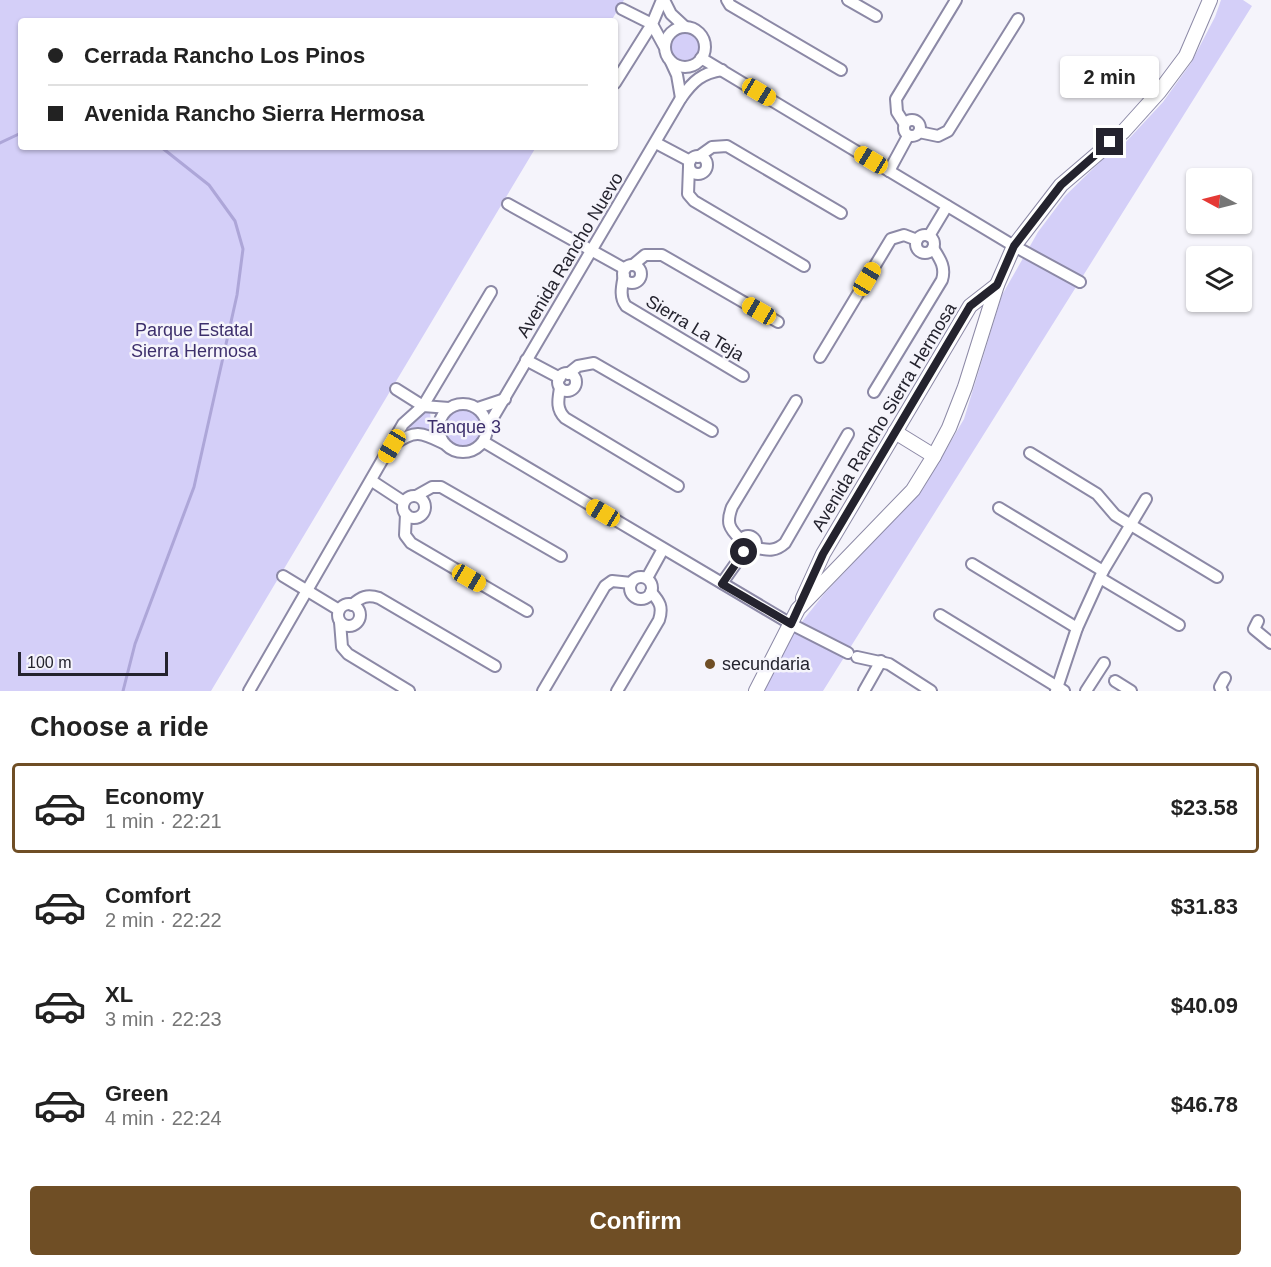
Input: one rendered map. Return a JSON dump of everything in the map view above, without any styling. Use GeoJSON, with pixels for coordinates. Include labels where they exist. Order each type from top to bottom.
{"type":"FeatureCollection","features":[{"type":"Feature","properties":{"kind":"street"},"geometry":{"type":"LineString","coordinates":[[618,78],[663,0]]}},
{"type":"Feature","properties":{"kind":"street"},"geometry":{"type":"LineString","coordinates":[[663,0],[671,14],[685,27],[698,32],[705,44],[693,82]]}},
{"type":"Feature","properties":{"kind":"street"},"geometry":{"type":"LineString","coordinates":[[727,0],[730,5],[841,70]]}},
{"type":"Feature","properties":{"kind":"street"},"geometry":{"type":"LineString","coordinates":[[848,0],[876,16]]}},
{"type":"Feature","properties":{"kind":"street"},"geometry":{"type":"LineString","coordinates":[[908,136],[897,112],[896,99],[956,0]]}},
{"type":"Feature","properties":{"kind":"street","name":"Avenida Rancho Sierra Hermosa"},"geometry":{"type":"LineString","coordinates":[[798,609],[913,490],[949,428],[965,387],[997,285],[1014,246],[1061,185],[1123,132],[1159,92],[1186,56],[1210,0]]}},
{"type":"Feature","properties":{"kind":"street"},"geometry":{"type":"LineString","coordinates":[[622,9],[651,24],[677,75],[681,98]]}},
{"type":"Feature","properties":{"kind":"street"},"geometry":{"type":"LineString","coordinates":[[908,136],[917,135],[920,132],[938,136],[948,131],[1018,20]]}},
{"type":"Feature","properties":{"kind":"street"},"geometry":{"type":"LineString","coordinates":[[664,46],[671,32],[685,27]]}},
{"type":"Feature","properties":{"kind":"street"},"geometry":{"type":"LineString","coordinates":[[671,62],[687,67],[698,61],[722,70],[1014,246],[1080,282]]}},
{"type":"Feature","properties":{"kind":"street"},"geometry":{"type":"LineString","coordinates":[[1111,65],[1159,92]]}},
{"type":"Feature","properties":{"kind":"street"},"geometry":{"type":"LineString","coordinates":[[693,82],[710,71],[722,70]]}},
{"type":"Feature","properties":{"kind":"street","name":"Avenida Rancho Nuevo"},"geometry":{"type":"LineString","coordinates":[[488,426],[506,399],[526,360],[681,98],[693,82]]}},
{"type":"Feature","properties":{"kind":"street"},"geometry":{"type":"LineString","coordinates":[[904,123],[914,119],[918,122],[920,132]]}},
{"type":"Feature","properties":{"kind":"street"},"geometry":{"type":"LineString","coordinates":[[889,171],[908,136]]}},
{"type":"Feature","properties":{"kind":"street"},"geometry":{"type":"LineString","coordinates":[[656,143],[692,162]]}},
{"type":"Feature","properties":{"kind":"street"},"geometry":{"type":"LineString","coordinates":[[804,266],[694,201],[688,194],[686,183],[692,162],[712,147],[727,146],[841,213]]}},
{"type":"Feature","properties":{"kind":"street"},"geometry":{"type":"LineString","coordinates":[[508,204],[627,270],[645,255],[662,255],[778,322]]}},
{"type":"Feature","properties":{"kind":"street"},"geometry":{"type":"LineString","coordinates":[[874,392],[942,280],[945,272],[943,263],[933,248],[927,253],[921,252],[916,246],[947,206]]}},
{"type":"Feature","properties":{"kind":"street"},"geometry":{"type":"LineString","coordinates":[[820,357],[891,239],[904,235],[923,238]]}},
{"type":"Feature","properties":{"kind":"street","name":"Sierra La Teja"},"geometry":{"type":"LineString","coordinates":[[627,270],[621,291],[622,301],[626,306],[743,376]]}},
{"type":"Feature","properties":{"kind":"street","name":"Avenida Rancho Sierra Hermosa"},"geometry":{"type":"LineString","coordinates":[[756,691],[791,624],[823,554],[895,432],[970,306],[997,285]]}},
{"type":"Feature","properties":{"kind":"street"},"geometry":{"type":"LineString","coordinates":[[249,691],[404,424],[423,406],[491,292]]}},
{"type":"Feature","properties":{"kind":"street"},"geometry":{"type":"LineString","coordinates":[[526,360],[563,380]]}},
{"type":"Feature","properties":{"kind":"street"},"geometry":{"type":"LineString","coordinates":[[678,486],[559,413],[558,404],[563,380],[578,366],[594,363],[712,431]]}},
{"type":"Feature","properties":{"kind":"street"},"geometry":{"type":"LineString","coordinates":[[396,389],[423,406],[449,408],[458,404],[469,404],[478,408],[488,426],[484,441],[469,452],[450,449],[444,442],[439,424],[449,408]]}},
{"type":"Feature","properties":{"kind":"street"},"geometry":{"type":"LineString","coordinates":[[478,408],[506,399]]}},
{"type":"Feature","properties":{"kind":"street"},"geometry":{"type":"LineString","coordinates":[[740,539],[729,528],[728,519],[732,507],[796,401]]}},
{"type":"Feature","properties":{"kind":"street"},"geometry":{"type":"LineString","coordinates":[[895,432],[934,456]]}},
{"type":"Feature","properties":{"kind":"street"},"geometry":{"type":"LineString","coordinates":[[392,446],[409,434],[427,436],[444,442]]}},
{"type":"Feature","properties":{"kind":"street"},"geometry":{"type":"LineString","coordinates":[[722,584],[744,552],[756,548],[771,550],[785,543],[848,434]]}},
{"type":"Feature","properties":{"kind":"street"},"geometry":{"type":"LineString","coordinates":[[484,441],[791,624],[852,655],[882,661],[931,691]]}},
{"type":"Feature","properties":{"kind":"street"},"geometry":{"type":"LineString","coordinates":[[1030,453],[1096,494],[1115,514],[1131,525],[1216,577]]}},
{"type":"Feature","properties":{"kind":"street"},"geometry":{"type":"LineString","coordinates":[[372,481],[404,502],[405,535],[411,543],[527,611]]}},
{"type":"Feature","properties":{"kind":"street"},"geometry":{"type":"LineString","coordinates":[[404,502],[432,487],[441,487],[561,556]]}},
{"type":"Feature","properties":{"kind":"street"},"geometry":{"type":"LineString","coordinates":[[406,514],[416,518],[424,510],[424,504],[416,496]]}},
{"type":"Feature","properties":{"kind":"street"},"geometry":{"type":"LineString","coordinates":[[940,615],[1059,690],[1077,627],[1101,575],[1146,499]]}},
{"type":"Feature","properties":{"kind":"street"},"geometry":{"type":"LineString","coordinates":[[999,508],[1179,625]]}},
{"type":"Feature","properties":{"kind":"street"},"geometry":{"type":"LineString","coordinates":[[740,539],[749,535],[754,538],[756,548]]}},
{"type":"Feature","properties":{"kind":"street"},"geometry":{"type":"LineString","coordinates":[[740,539],[739,544],[744,552]]}},
{"type":"Feature","properties":{"kind":"street"},"geometry":{"type":"LineString","coordinates":[[646,578],[663,549]]}},
{"type":"Feature","properties":{"kind":"street"},"geometry":{"type":"LineString","coordinates":[[972,564],[1077,627]]}},
{"type":"Feature","properties":{"kind":"street"},"geometry":{"type":"LineString","coordinates":[[283,576],[339,610]]}},
{"type":"Feature","properties":{"kind":"street"},"geometry":{"type":"LineString","coordinates":[[635,578],[646,578],[651,585],[651,592],[647,597],[636,597],[631,594],[631,583],[635,578]]}},
{"type":"Feature","properties":{"kind":"street"},"geometry":{"type":"LineString","coordinates":[[543,691],[605,586],[612,581],[631,583]]}},
{"type":"Feature","properties":{"kind":"street"},"geometry":{"type":"LineString","coordinates":[[617,691],[659,620],[662,609],[660,601],[651,592]]}},
{"type":"Feature","properties":{"kind":"street"},"geometry":{"type":"LineString","coordinates":[[339,610],[370,595],[379,598],[495,666]]}},
{"type":"Feature","properties":{"kind":"street"},"geometry":{"type":"LineString","coordinates":[[340,622],[350,626],[358,621],[359,611],[352,604]]}},
{"type":"Feature","properties":{"kind":"street"},"geometry":{"type":"LineString","coordinates":[[339,610],[342,647],[348,654],[410,691]]}},
{"type":"Feature","properties":{"kind":"street"},"geometry":{"type":"LineString","coordinates":[[1258,621],[1254,629],[1256,634],[1271,643]]}},
{"type":"Feature","properties":{"kind":"street"},"geometry":{"type":"LineString","coordinates":[[864,691],[882,661]]}},
{"type":"Feature","properties":{"kind":"street"},"geometry":{"type":"LineString","coordinates":[[1086,691],[1104,663]]}},
{"type":"Feature","properties":{"kind":"street"},"geometry":{"type":"LineString","coordinates":[[1222,691],[1220,687],[1225,678]]}},
{"type":"Feature","properties":{"kind":"street"},"geometry":{"type":"LineString","coordinates":[[1115,681],[1131,691]]}},
{"type":"Feature","properties":{"kind":"green space","name":"Parque Estatal Sierra Hermosa"},"geometry":{"type":"Polygon","coordinates":[[[0,0],[624,0],[613,18],[18,18],[18,150],[534,150],[211,691],[0,691],[0,0]]]}},
{"type":"Feature","properties":{"kind":"green space"},"geometry":{"type":"Polygon","coordinates":[[[1221,0],[1243,0],[1252,6],[823,691],[763,691],[793,633],[824,594],[923,489],[964,419],[1002,295],[1038,232],[1065,196],[1103,159],[1124,144],[1163,102],[1191,63],[1215,17],[1221,0]]]}},
{"type":"Feature","properties":{"kind":"green space"},"geometry":{"type":"Polygon","coordinates":[[[685,30],[696,35],[701,46],[696,57],[685,62],[674,57],[669,46],[674,35],[685,30]]]}},
{"type":"Feature","properties":{"kind":"green space","name":"Tanque 3"},"geometry":{"type":"Polygon","coordinates":[[[464,406],[472,407],[479,412],[484,419],[484,435],[479,442],[472,447],[464,448],[456,447],[449,442],[444,435],[443,427],[444,419],[449,412],[456,407],[464,406]]]}},
{"type":"Feature","properties":{"kind":"green space"},"geometry":{"type":"Polygon","coordinates":[[[426,410],[430,412],[432,431],[411,429],[399,437],[414,416],[426,410]]]}},
{"type":"Feature","properties":{"kind":"waterway"},"geometry":{"type":"LineString","coordinates":[[0,143],[18,134]]}},
{"type":"Feature","properties":{"kind":"waterway"},"geometry":{"type":"LineString","coordinates":[[123,691],[135,644],[194,487],[237,295],[243,249],[235,221],[209,185],[165,150]]}},
{"type":"Feature","properties":{"kind":"place","name":"secundaria"},"geometry":{"type":"Point","coordinates":[710,664]}},
{"type":"Feature","properties":{"kind":"route"},"geometry":{"type":"LineString","coordinates":[[744,552],[722,584],[791,624],[823,554],[970,306],[997,285],[1014,246],[1061,185],[1084,162],[1110,142]]}}]}
